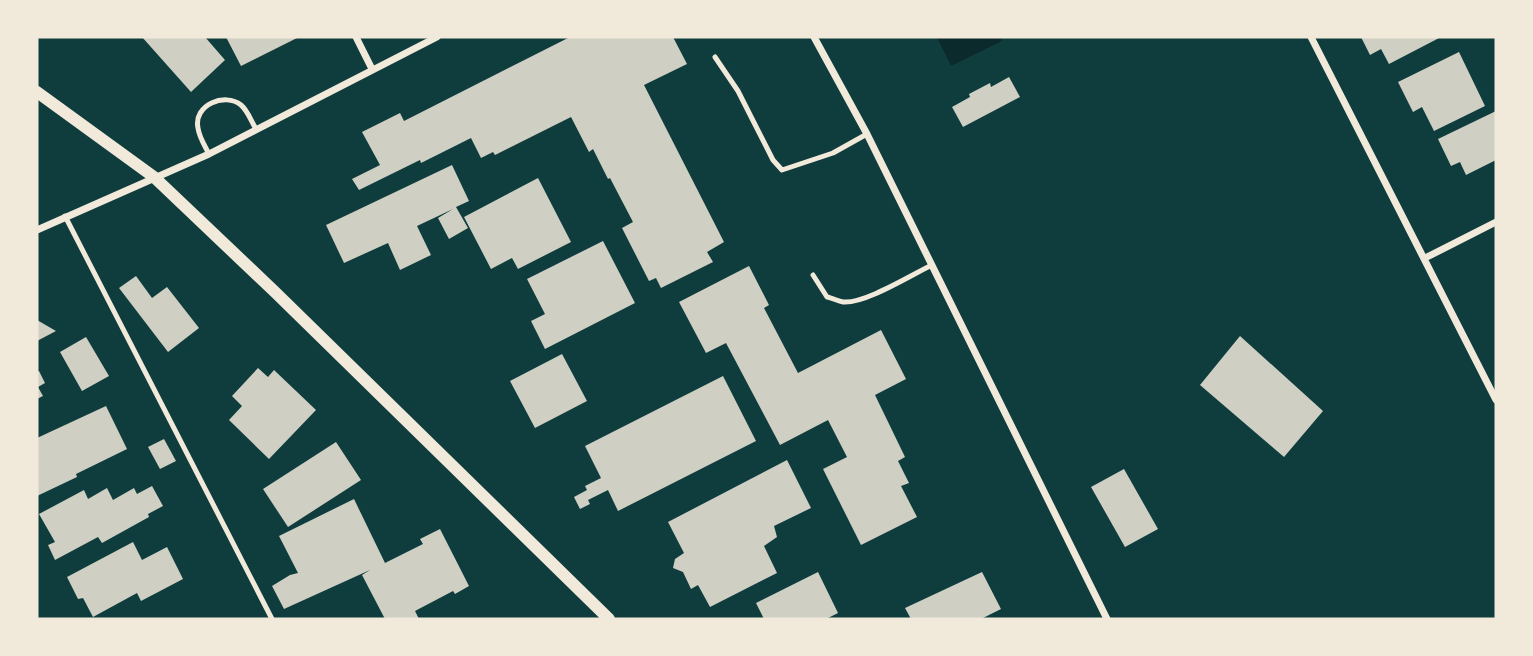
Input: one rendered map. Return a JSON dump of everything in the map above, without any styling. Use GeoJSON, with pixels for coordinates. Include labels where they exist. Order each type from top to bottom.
{"type":"FeatureCollection","features":[{"type":"Feature","properties":{"kind":"street"},"geometry":{"type":"LineString","coordinates":[[356,37],[372,69]]}},
{"type":"Feature","properties":{"kind":"street"},"geometry":{"type":"LineString","coordinates":[[37,230],[209,154],[437,37]]}},
{"type":"Feature","properties":{"kind":"street"},"geometry":{"type":"LineString","coordinates":[[814,37],[867,134],[1107,619]]}},
{"type":"Feature","properties":{"kind":"street"},"geometry":{"type":"LineString","coordinates":[[1311,37],[1496,400]]}},
{"type":"Feature","properties":{"kind":"street"},"geometry":{"type":"LineString","coordinates":[[37,92],[153,177],[276,293],[609,619]]}},
{"type":"Feature","properties":{"kind":"street"},"geometry":{"type":"LineString","coordinates":[[1425,258],[1496,222]]}},
{"type":"Feature","properties":{"kind":"lane"},"geometry":{"type":"LineString","coordinates":[[715,57],[738,91],[773,160],[782,170],[833,153],[867,134]]}},
{"type":"Feature","properties":{"kind":"lane"},"geometry":{"type":"LineString","coordinates":[[209,154],[200,136],[197,121],[203,111],[217,100],[224,99],[240,104],[256,129]]}},
{"type":"Feature","properties":{"kind":"lane"},"geometry":{"type":"LineString","coordinates":[[65,216],[272,619]]}},
{"type":"Feature","properties":{"kind":"lane"},"geometry":{"type":"LineString","coordinates":[[813,275],[827,297],[843,302],[868,297],[932,265]]}},
{"type":"Feature","properties":{"kind":"water"},"geometry":{"type":"Polygon","coordinates":[[[937,37],[1000,37],[1002,41],[951,66],[937,37]]]}},
{"type":"Feature","properties":{"kind":"building"},"geometry":{"type":"Polygon","coordinates":[[[142,37],[205,37],[225,60],[191,92],[142,37]]]}},
{"type":"Feature","properties":{"kind":"building"},"geometry":{"type":"Polygon","coordinates":[[[226,37],[299,37],[241,66],[226,37]]]}},
{"type":"Feature","properties":{"kind":"building"},"geometry":{"type":"Polygon","coordinates":[[[570,37],[673,37],[687,64],[644,85],[724,242],[707,252],[713,262],[661,288],[656,278],[649,281],[622,228],[633,222],[593,149],[589,152],[571,117],[495,155],[493,152],[481,158],[471,138],[359,190],[352,179],[380,165],[362,132],[400,113],[404,121],[570,37]]]}},
{"type":"Feature","properties":{"kind":"building"},"geometry":{"type":"Polygon","coordinates":[[[1361,37],[1441,37],[1389,64],[1381,49],[1370,55],[1361,37]]]}},
{"type":"Feature","properties":{"kind":"building"},"geometry":{"type":"Polygon","coordinates":[[[1459,52],[1485,106],[1434,131],[1422,107],[1413,112],[1398,82],[1459,52]]]}},
{"type":"Feature","properties":{"kind":"building"},"geometry":{"type":"Polygon","coordinates":[[[1009,77],[1020,97],[963,127],[952,107],[970,97],[969,94],[990,83],[991,87],[1009,77]]]}},
{"type":"Feature","properties":{"kind":"building"},"geometry":{"type":"Polygon","coordinates":[[[1496,111],[1496,160],[1466,175],[1460,162],[1451,166],[1438,139],[1496,111]]]}},
{"type":"Feature","properties":{"kind":"building"},"geometry":{"type":"Polygon","coordinates":[[[452,165],[469,201],[456,207],[468,228],[449,239],[438,218],[453,209],[417,226],[431,255],[400,270],[388,243],[344,263],[326,225],[452,165]]]}},
{"type":"Feature","properties":{"kind":"building"},"geometry":{"type":"Polygon","coordinates":[[[538,178],[571,242],[518,269],[512,258],[491,269],[464,217],[538,178]]]}},
{"type":"Feature","properties":{"kind":"building"},"geometry":{"type":"Polygon","coordinates":[[[603,241],[635,303],[545,349],[531,321],[545,314],[527,279],[603,241]]]}},
{"type":"Feature","properties":{"kind":"building"},"geometry":{"type":"Polygon","coordinates":[[[749,266],[769,305],[764,308],[798,373],[881,330],[906,379],[875,395],[905,457],[898,461],[909,483],[901,486],[917,517],[861,545],[823,469],[847,457],[828,420],[780,445],[726,343],[706,353],[679,302],[749,266]]]}},
{"type":"Feature","properties":{"kind":"building"},"geometry":{"type":"Polygon","coordinates":[[[136,276],[152,298],[167,287],[199,328],[168,352],[119,288],[136,276]]]}},
{"type":"Feature","properties":{"kind":"building"},"geometry":{"type":"Polygon","coordinates":[[[37,320],[56,331],[37,341],[37,320]]]}},
{"type":"Feature","properties":{"kind":"building"},"geometry":{"type":"Polygon","coordinates":[[[1240,336],[1323,411],[1284,457],[1200,385],[1240,336]]]}},
{"type":"Feature","properties":{"kind":"building"},"geometry":{"type":"Polygon","coordinates":[[[86,337],[109,376],[82,391],[60,352],[86,337]]]}},
{"type":"Feature","properties":{"kind":"building"},"geometry":{"type":"Polygon","coordinates":[[[562,354],[587,401],[535,428],[510,381],[562,354]]]}},
{"type":"Feature","properties":{"kind":"building"},"geometry":{"type":"Polygon","coordinates":[[[258,368],[268,377],[274,370],[316,410],[269,459],[229,420],[242,406],[232,396],[258,368]]]}},
{"type":"Feature","properties":{"kind":"building"},"geometry":{"type":"Polygon","coordinates":[[[39,371],[45,383],[38,387],[43,396],[37,399],[37,372],[39,371]]]}},
{"type":"Feature","properties":{"kind":"building"},"geometry":{"type":"Polygon","coordinates":[[[723,376],[756,441],[618,511],[608,490],[588,500],[590,504],[580,509],[574,497],[587,490],[585,486],[601,478],[585,446],[723,376]]]}},
{"type":"Feature","properties":{"kind":"building"},"geometry":{"type":"Polygon","coordinates":[[[106,406],[127,449],[37,496],[37,438],[106,406]]]}},
{"type":"Feature","properties":{"kind":"building"},"geometry":{"type":"Polygon","coordinates":[[[164,439],[176,461],[160,469],[148,447],[164,439]]]}},
{"type":"Feature","properties":{"kind":"building"},"geometry":{"type":"Polygon","coordinates":[[[336,442],[361,480],[288,527],[263,489],[336,442]]]}},
{"type":"Feature","properties":{"kind":"building"},"geometry":{"type":"Polygon","coordinates":[[[787,460],[811,508],[774,526],[777,537],[764,546],[777,573],[710,607],[698,585],[691,589],[683,572],[673,568],[675,559],[684,553],[668,522],[787,460]]]}},
{"type":"Feature","properties":{"kind":"building"},"geometry":{"type":"Polygon","coordinates":[[[1124,469],[1158,529],[1125,547],[1091,487],[1124,469]]]}},
{"type":"Feature","properties":{"kind":"building"},"geometry":{"type":"Polygon","coordinates":[[[152,486],[163,506],[148,514],[149,517],[102,543],[98,537],[55,560],[48,545],[55,542],[39,514],[84,490],[88,499],[107,488],[113,500],[134,488],[137,494],[152,486]]]}},
{"type":"Feature","properties":{"kind":"building"},"geometry":{"type":"Polygon","coordinates":[[[354,499],[385,563],[423,544],[420,539],[440,529],[469,586],[455,594],[453,591],[415,611],[419,619],[385,619],[362,575],[370,570],[284,609],[272,586],[298,573],[279,536],[354,499]]]}},
{"type":"Feature","properties":{"kind":"building"},"geometry":{"type":"Polygon","coordinates":[[[133,542],[142,560],[167,547],[183,579],[141,601],[137,593],[93,617],[83,598],[78,599],[67,577],[133,542]]]}},
{"type":"Feature","properties":{"kind":"building"},"geometry":{"type":"Polygon","coordinates":[[[818,572],[838,613],[826,619],[764,619],[756,603],[818,572]]]}},
{"type":"Feature","properties":{"kind":"building"},"geometry":{"type":"Polygon","coordinates":[[[982,572],[1001,609],[981,619],[911,619],[905,608],[982,572]]]}}]}
